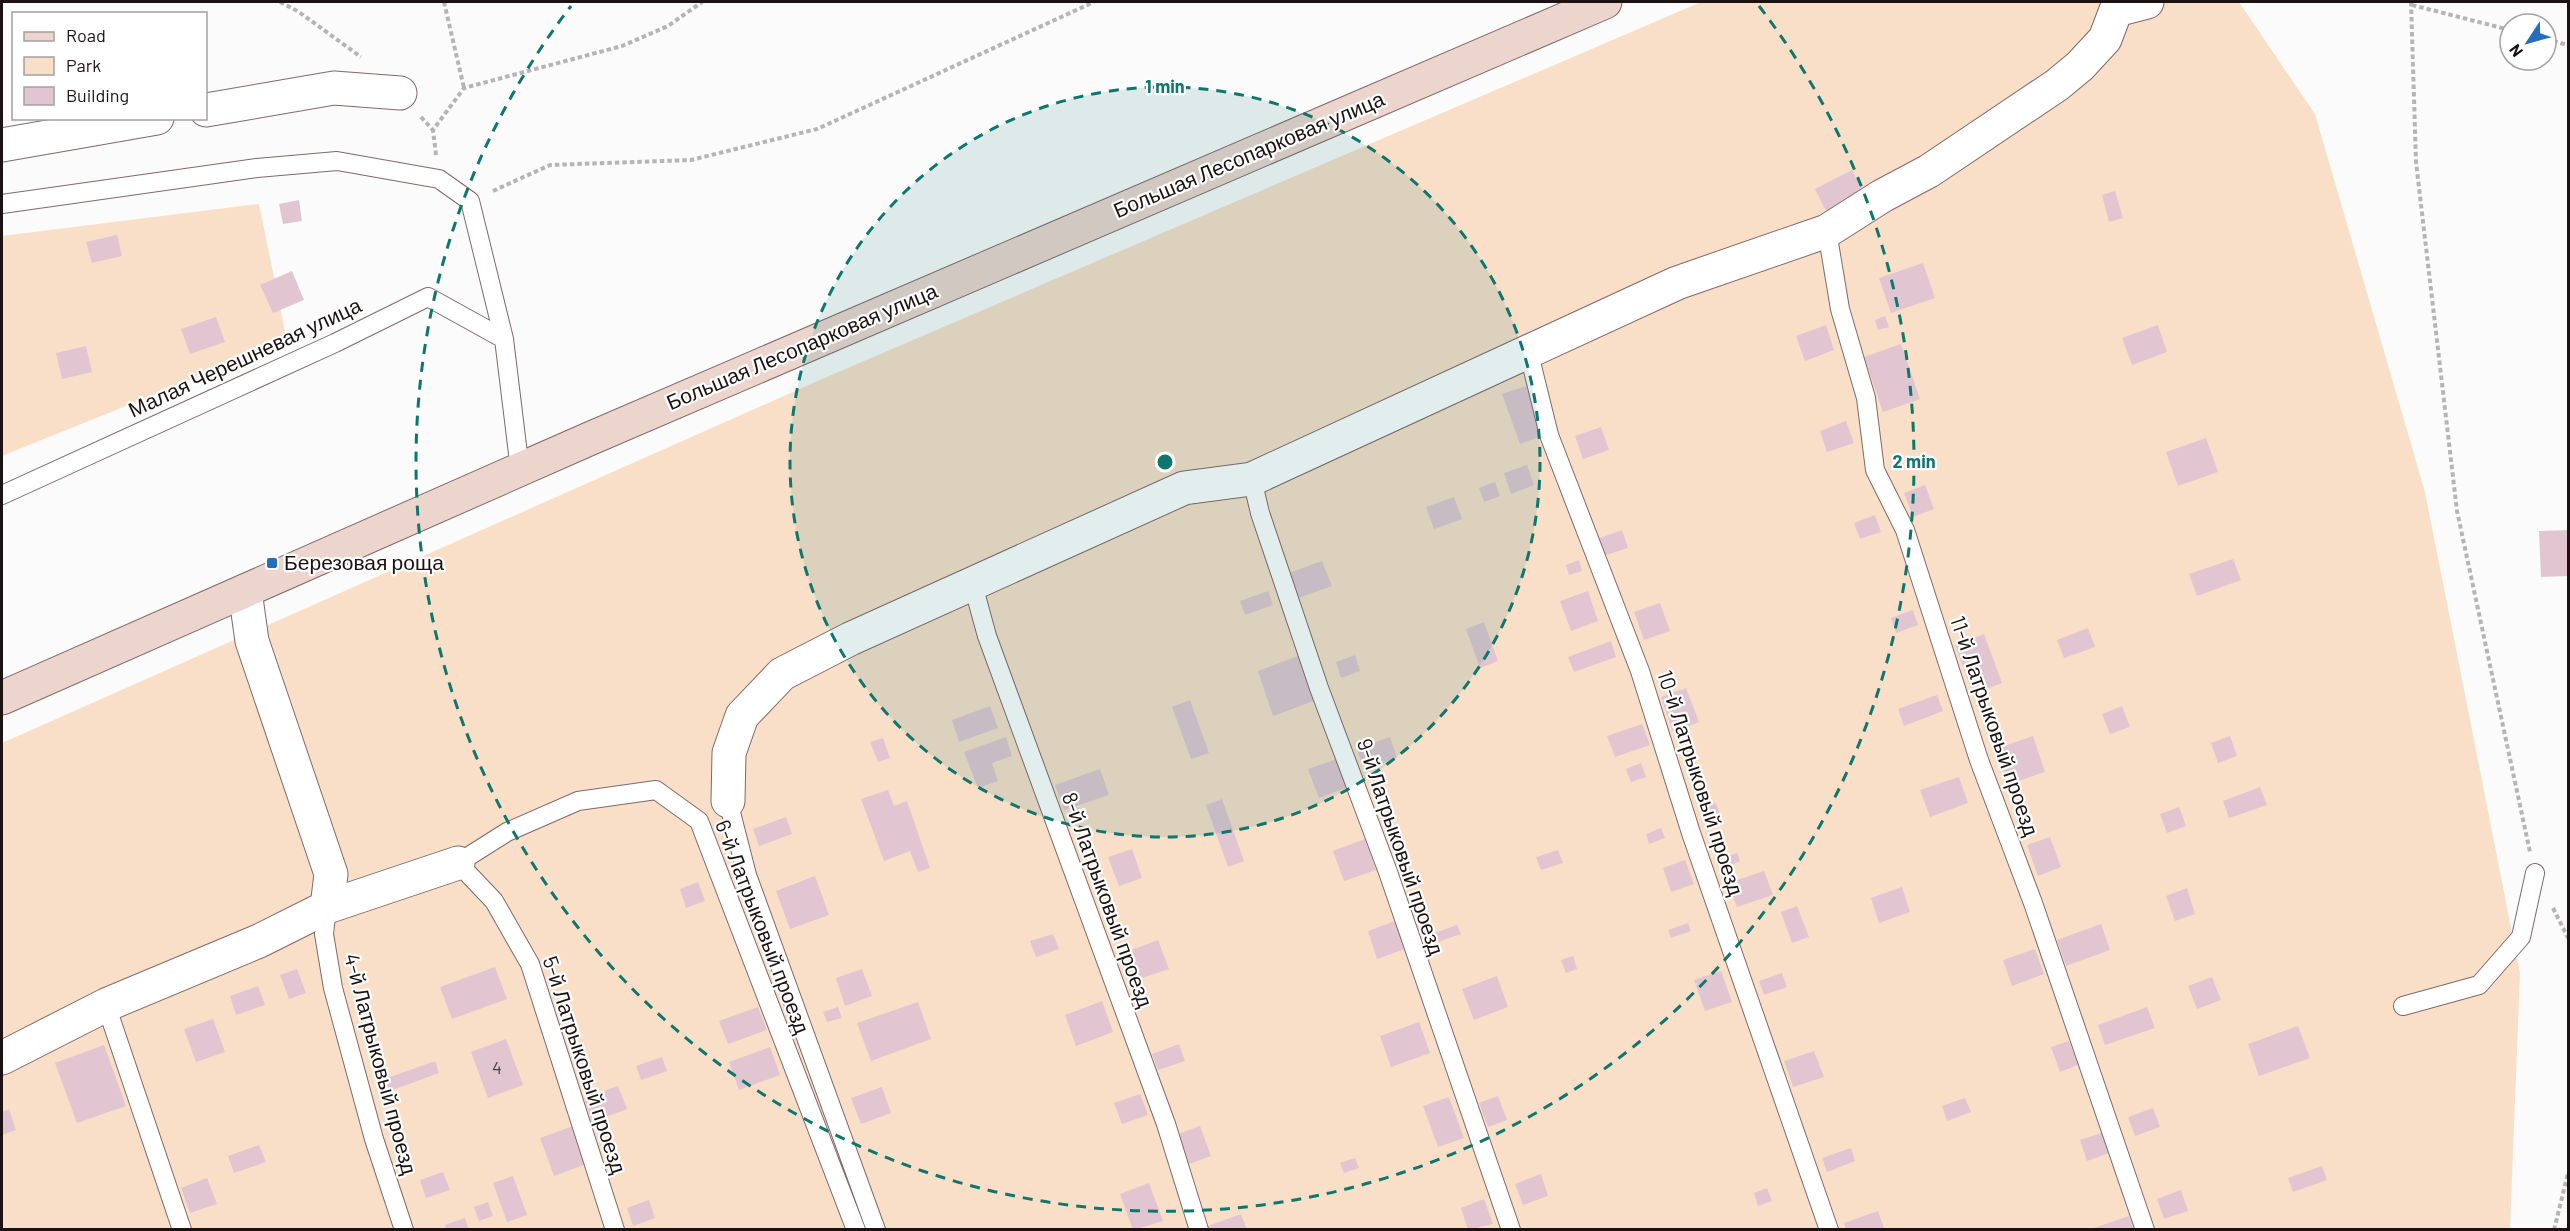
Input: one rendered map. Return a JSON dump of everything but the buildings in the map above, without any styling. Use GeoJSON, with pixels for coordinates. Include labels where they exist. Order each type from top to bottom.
{"type":"FeatureCollection","features":[{"type":"Feature","properties":{"kind":"main road","name":"Большая Лесопарковая улица"},"geometry":{"type":"LineString","coordinates":[[2,698],[520,470],[1605,2]]}},
{"type":"Feature","properties":{"kind":"street"},"geometry":{"type":"LineString","coordinates":[[728,801],[729,753],[742,716],[782,674],[850,639],[973,585],[1097,525],[1184,488],[1252,479],[1677,283],[1827,231],[1882,196],[1929,171],[2057,85],[2080,66],[2105,39],[2126,4]]}},
{"type":"Feature","properties":{"kind":"street"},"geometry":{"type":"LineString","coordinates":[[207,110],[334,88],[400,93]]}},
{"type":"Feature","properties":{"kind":"street"},"geometry":{"type":"LineString","coordinates":[[2,145],[146,120]]}},
{"type":"Feature","properties":{"kind":"street"},"geometry":{"type":"LineString","coordinates":[[245,591],[252,641],[331,874],[327,908]]}},
{"type":"Feature","properties":{"kind":"street"},"geometry":{"type":"LineString","coordinates":[[2,1058],[106,1005],[260,941],[327,908],[458,863]]}},
{"type":"Feature","properties":{"kind":"lane"},"geometry":{"type":"LineString","coordinates":[[2,204],[257,168],[337,161],[438,179],[470,201],[504,339],[520,470]]}},
{"type":"Feature","properties":{"kind":"lane","name":"11-й Латрыковый проезд"},"geometry":{"type":"LineString","coordinates":[[1827,231],[1840,309],[1866,398],[1875,470],[1905,530],[1979,760],[2033,903],[2145,1230]]}},
{"type":"Feature","properties":{"kind":"lane","name":"Малая Черешневая улица"},"geometry":{"type":"LineString","coordinates":[[2,495],[335,343],[429,297],[504,339]]}},
{"type":"Feature","properties":{"kind":"lane","name":"10-й Латрыковый проезд"},"geometry":{"type":"LineString","coordinates":[[1528,350],[1549,435],[1640,671],[1691,833],[1829,1230]]}},
{"type":"Feature","properties":{"kind":"lane","name":"9-й Латрыковый проезд"},"geometry":{"type":"LineString","coordinates":[[1252,479],[1260,513],[1316,677],[1388,872],[1510,1230]]}},
{"type":"Feature","properties":{"kind":"lane","name":"8-й Латрыковый проезд"},"geometry":{"type":"LineString","coordinates":[[973,585],[987,636],[1166,1124],[1199,1230]]}},
{"type":"Feature","properties":{"kind":"lane","name":"6-й Латрыковый проезд"},"geometry":{"type":"LineString","coordinates":[[458,863],[507,832],[578,801],[656,790],[699,821],[856,1230]]}},
{"type":"Feature","properties":{"kind":"lane"},"geometry":{"type":"LineString","coordinates":[[728,801],[747,875],[876,1230]]}},
{"type":"Feature","properties":{"kind":"lane","name":"5-й Латрыковый проезд"},"geometry":{"type":"LineString","coordinates":[[458,863],[494,901],[530,964],[615,1230]]}},
{"type":"Feature","properties":{"kind":"lane"},"geometry":{"type":"LineString","coordinates":[[2403,1006],[2479,985],[2520,937],[2535,873]]}},
{"type":"Feature","properties":{"kind":"lane","name":"4-й Латрыковый проезд"},"geometry":{"type":"LineString","coordinates":[[327,908],[324,934],[333,988],[374,1139],[404,1230]]}},
{"type":"Feature","properties":{"kind":"lane"},"geometry":{"type":"LineString","coordinates":[[106,1005],[183,1230]]}},
{"type":"Feature","properties":{"kind":"path"},"geometry":{"type":"LineString","coordinates":[[444,2],[464,88]]}},
{"type":"Feature","properties":{"kind":"path"},"geometry":{"type":"LineString","coordinates":[[438,179],[433,130],[464,88],[622,46],[668,26],[702,2]]}},
{"type":"Feature","properties":{"kind":"path"},"geometry":{"type":"LineString","coordinates":[[470,201],[550,165],[691,160],[817,129],[1094,2]]}},
{"type":"Feature","properties":{"kind":"path"},"geometry":{"type":"LineString","coordinates":[[2498,27],[2412,3],[2416,162],[2457,511],[2535,873],[2568,938]]}},
{"type":"Feature","properties":{"kind":"path"},"geometry":{"type":"LineString","coordinates":[[2554,1230],[2568,1173]]}},
{"type":"Feature","properties":{"kind":"green space"},"geometry":{"type":"Polygon","coordinates":[[[1701,2],[2239,2],[2315,114],[2425,492],[2520,973],[2510,1229],[2,1229],[2,743],[822,379],[1701,2]]]}},
{"type":"Feature","properties":{"kind":"green space"},"geometry":{"type":"Polygon","coordinates":[[[259,204],[287,341],[2,456],[2,236],[259,204]]]}},
{"type":"Feature","properties":{"kind":"place","name":"Березовая роща"},"geometry":{"type":"Point","coordinates":[272,563]}}]}
